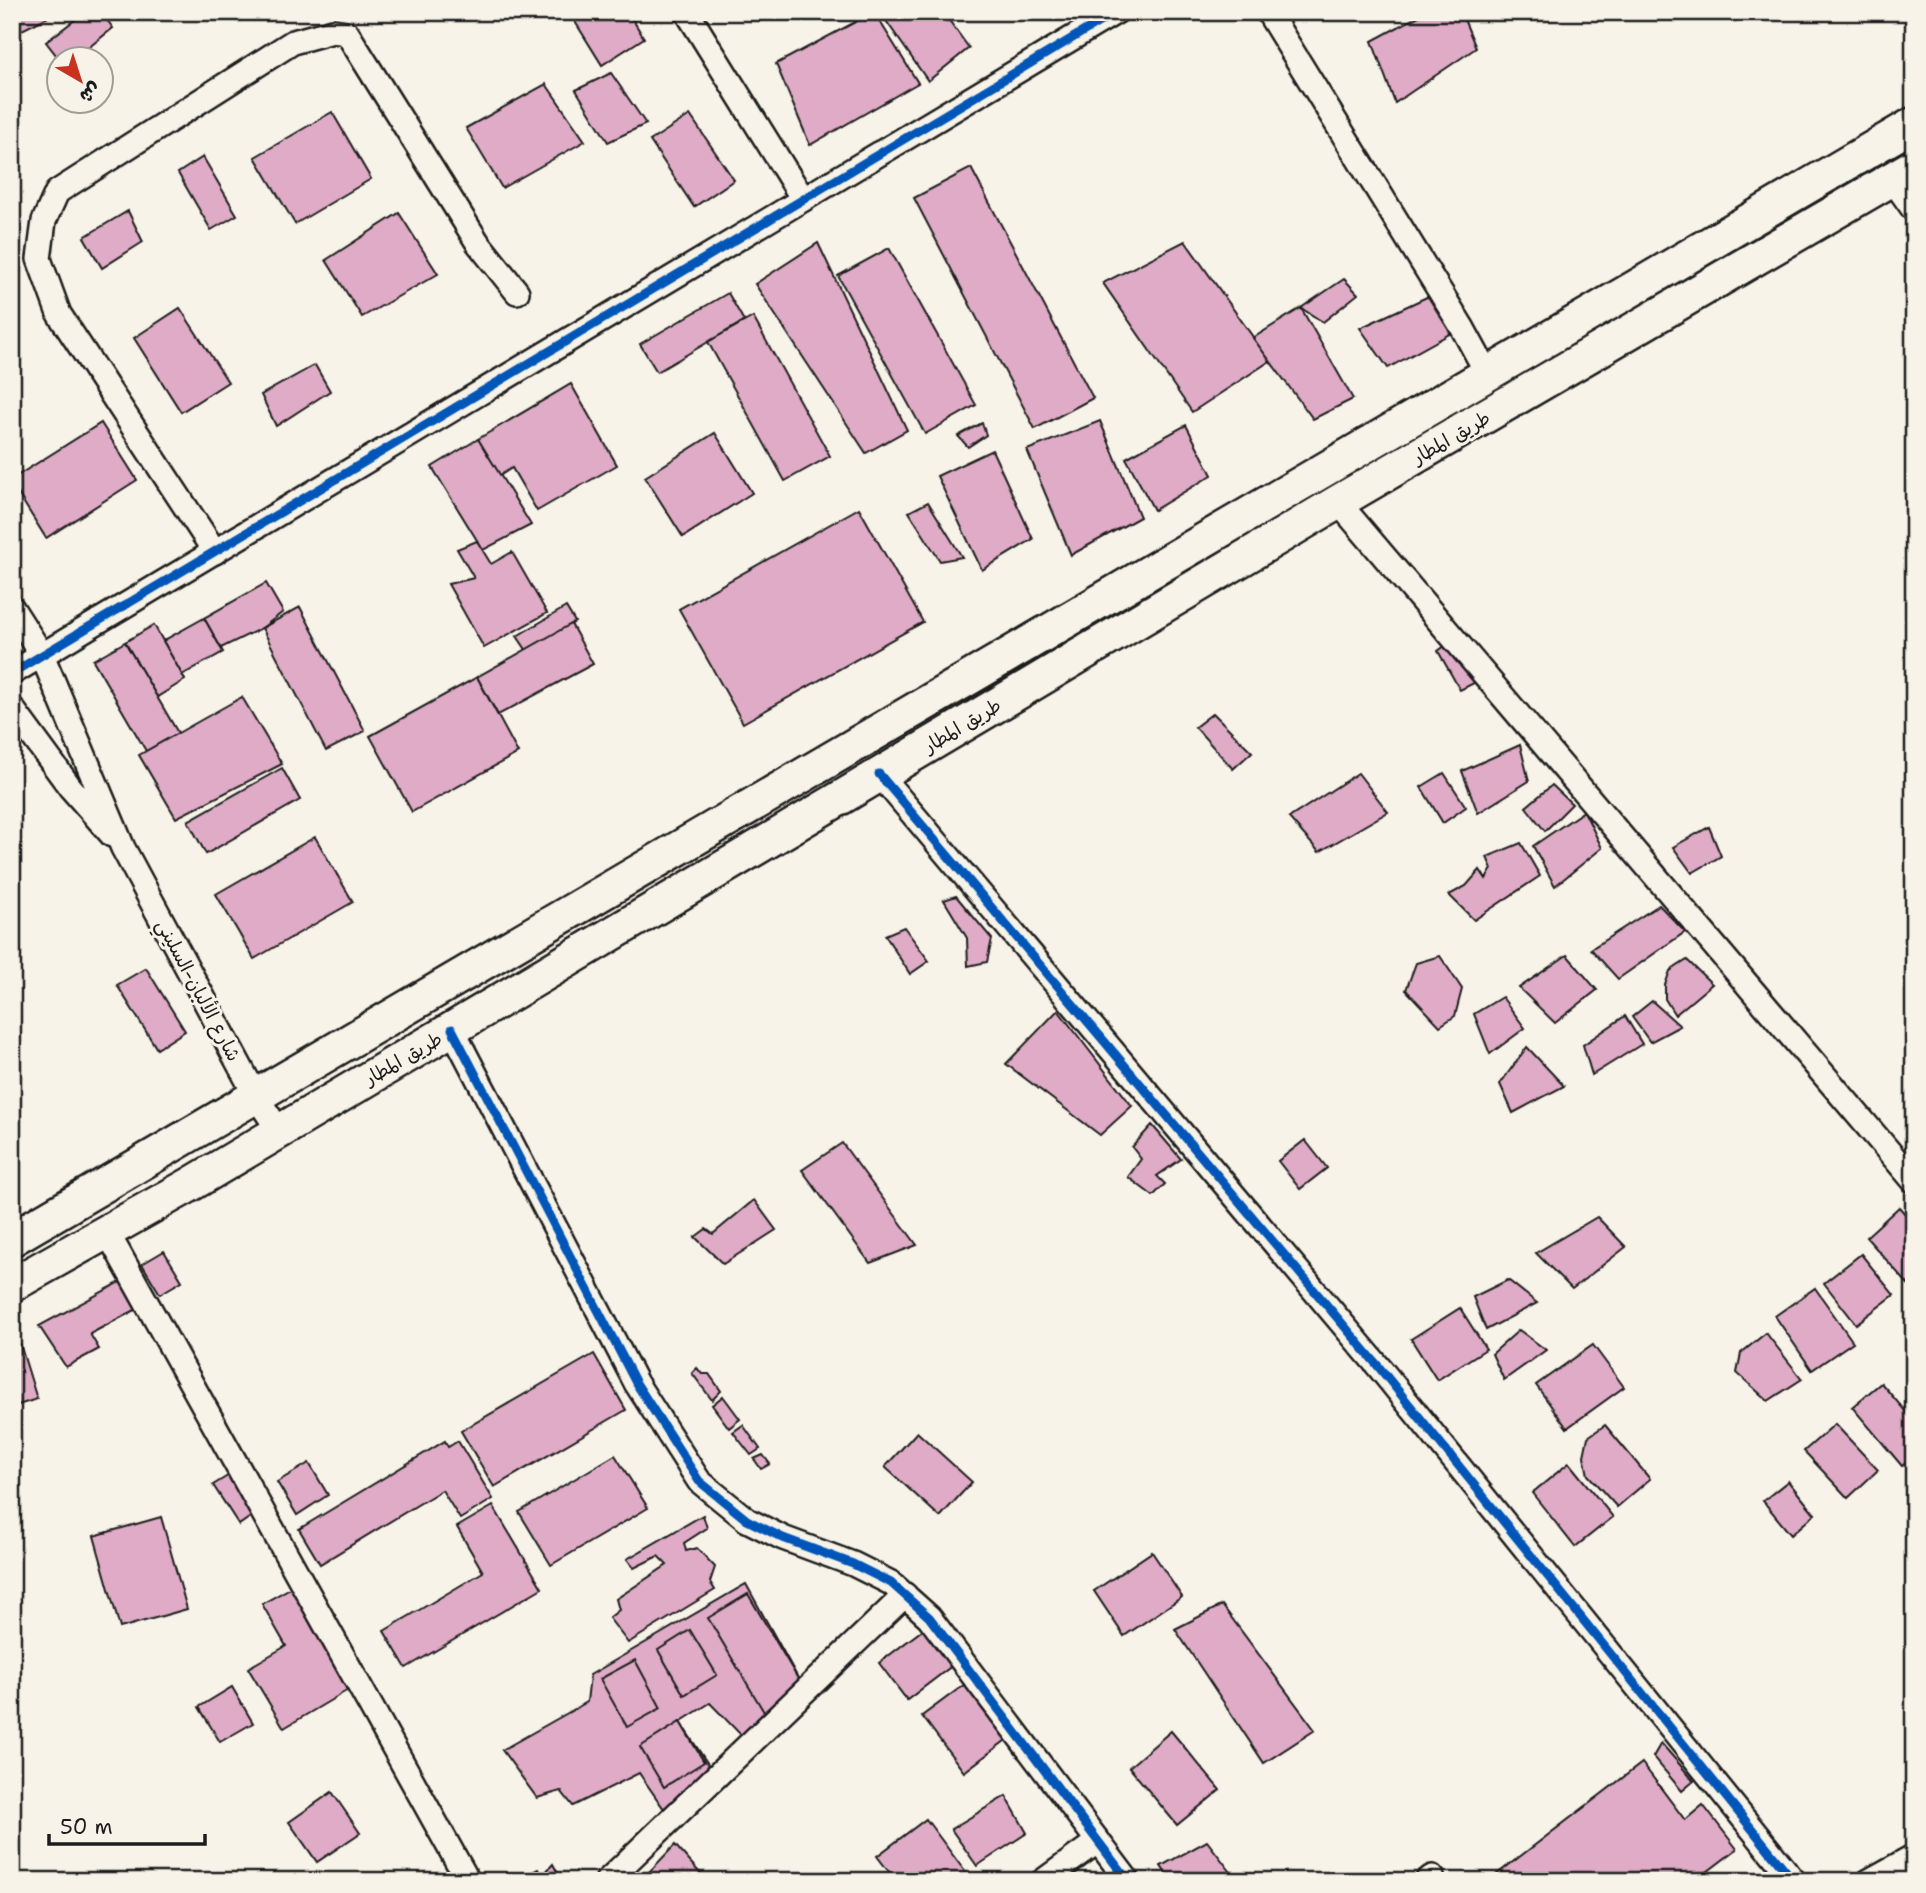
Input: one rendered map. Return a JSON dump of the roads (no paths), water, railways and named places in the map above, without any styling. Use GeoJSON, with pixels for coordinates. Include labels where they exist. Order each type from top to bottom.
{"type":"FeatureCollection","features":[{"type":"Feature","properties":{"kind":"highway","name":"طريق المطار"},"geometry":{"type":"LineString","coordinates":[[12,1239],[1914,124]]}},
{"type":"Feature","properties":{"kind":"highway","name":"طريق المطار"},"geometry":{"type":"LineString","coordinates":[[12,1285],[452,1029],[1338,502],[1903,173]]}},
{"type":"Feature","properties":{"kind":"highway"},"geometry":{"type":"LineString","coordinates":[[1687,257],[1709,286]]}},
{"type":"Feature","properties":{"kind":"street"},"geometry":{"type":"LineString","coordinates":[[687,12],[803,199]]}},
{"type":"Feature","properties":{"kind":"street"},"geometry":{"type":"LineString","coordinates":[[12,673],[1116,12]]}},
{"type":"Feature","properties":{"kind":"street"},"geometry":{"type":"LineString","coordinates":[[1268,12],[1462,327],[1487,373]]}},
{"type":"Feature","properties":{"kind":"street"},"geometry":{"type":"LineString","coordinates":[[215,552],[59,314],[39,259],[44,220],[57,192],[293,42],[333,32],[347,33],[478,243],[517,292]]}},
{"type":"Feature","properties":{"kind":"street"},"geometry":{"type":"LineString","coordinates":[[1903,173],[1914,210]]}},
{"type":"Feature","properties":{"kind":"street"},"geometry":{"type":"LineString","coordinates":[[1338,502],[1914,1181]]}},
{"type":"Feature","properties":{"kind":"street","name":"شارع الألبان-السليني"},"geometry":{"type":"LineString","coordinates":[[12,608],[42,655],[123,848],[256,1096],[279,1131]]}},
{"type":"Feature","properties":{"kind":"street","name":"شارع الألبان-السليني"},"geometry":{"type":"LineString","coordinates":[[12,708],[70,787],[123,848]]}},
{"type":"Feature","properties":{"kind":"street"},"geometry":{"type":"LineString","coordinates":[[879,774],[1378,1366],[1794,1881]]}},
{"type":"Feature","properties":{"kind":"street"},"geometry":{"type":"LineString","coordinates":[[452,1029],[636,1383],[699,1481],[747,1520],[783,1538],[853,1563],[891,1583],[929,1617],[1128,1881]]}},
{"type":"Feature","properties":{"kind":"street"},"geometry":{"type":"LineString","coordinates":[[106,1230],[468,1881]]}},
{"type":"Feature","properties":{"kind":"street"},"geometry":{"type":"LineString","coordinates":[[607,1881],[905,1595]]}},
{"type":"Feature","properties":{"kind":"street"},"geometry":{"type":"LineString","coordinates":[[1043,1881],[1098,1841]]}},
{"type":"Feature","properties":{"kind":"street"},"geometry":{"type":"LineString","coordinates":[[1869,1881],[1914,1856]]}}]}
